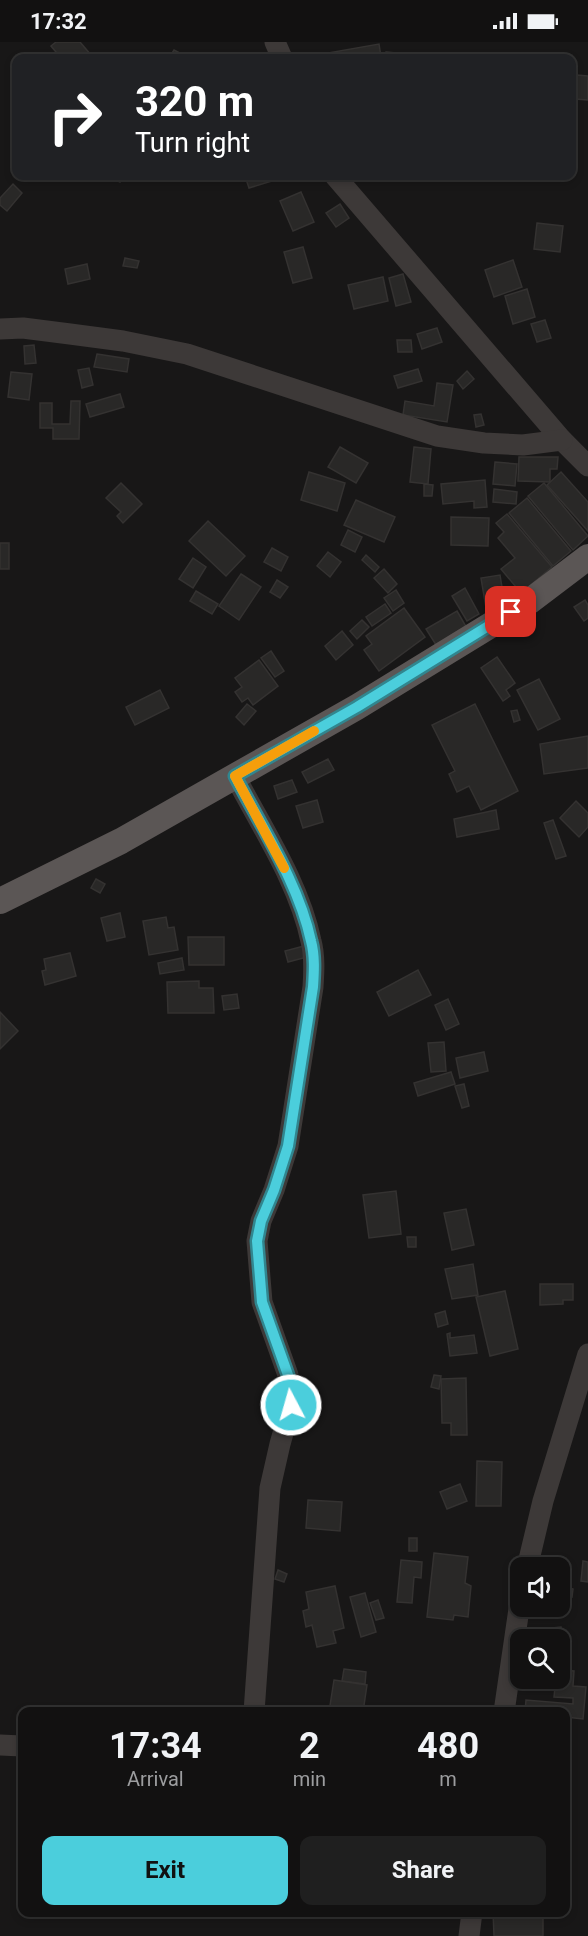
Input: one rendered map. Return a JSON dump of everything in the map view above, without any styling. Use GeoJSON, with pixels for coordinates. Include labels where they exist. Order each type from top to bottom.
{"type":"FeatureCollection","features":[{"type":"Feature","properties":{"kind":"main road"},"geometry":{"type":"LineString","coordinates":[[0,901],[121,841],[357,707],[530,601],[588,558]]}},
{"type":"Feature","properties":{"kind":"street"},"geometry":{"type":"LineString","coordinates":[[338,180],[562,440],[588,466]]}},
{"type":"Feature","properties":{"kind":"street"},"geometry":{"type":"LineString","coordinates":[[0,329],[23,328],[123,341],[187,354],[437,436],[484,443],[523,445],[562,440]]}},
{"type":"Feature","properties":{"kind":"street"},"geometry":{"type":"LineString","coordinates":[[235,776],[293,885],[311,940],[314,962],[313,987],[288,1146],[261,1221],[257,1241],[262,1302],[288,1375],[291,1405],[270,1488],[254,1707]]}},
{"type":"Feature","properties":{"kind":"street"},"geometry":{"type":"LineString","coordinates":[[530,1557],[543,1501],[588,1354]]}},
{"type":"Feature","properties":{"kind":"street"},"geometry":{"type":"LineString","coordinates":[[505,1707],[518,1617]]}},
{"type":"Feature","properties":{"kind":"street"},"geometry":{"type":"LineString","coordinates":[[0,1745],[18,1746]]}},
{"type":"Feature","properties":{"kind":"street"},"geometry":{"type":"LineString","coordinates":[[469,1936],[471,1917]]}},
{"type":"Feature","properties":{"kind":"building"},"geometry":{"type":"Polygon","coordinates":[[[56,42],[80,42],[90,54],[58,54],[51,46],[56,42]]]}},
{"type":"Feature","properties":{"kind":"building"},"geometry":{"type":"Polygon","coordinates":[[[379,44],[381,54],[322,54],[379,44]]]}},
{"type":"Feature","properties":{"kind":"building"},"geometry":{"type":"Polygon","coordinates":[[[577,75],[588,76],[588,100],[576,99],[577,75]]]}},
{"type":"Feature","properties":{"kind":"building"},"geometry":{"type":"Polygon","coordinates":[[[246,180],[275,180],[249,188],[246,180]]]}},
{"type":"Feature","properties":{"kind":"building"},"geometry":{"type":"Polygon","coordinates":[[[13,184],[22,193],[7,211],[0,205],[0,198],[13,184]]]}},
{"type":"Feature","properties":{"kind":"building"},"geometry":{"type":"Polygon","coordinates":[[[301,192],[314,222],[293,231],[280,201],[301,192]]]}},
{"type":"Feature","properties":{"kind":"building"},"geometry":{"type":"Polygon","coordinates":[[[340,204],[349,218],[336,227],[326,213],[340,204]]]}},
{"type":"Feature","properties":{"kind":"building"},"geometry":{"type":"Polygon","coordinates":[[[537,223],[563,226],[560,252],[534,249],[537,223]]]}},
{"type":"Feature","properties":{"kind":"building"},"geometry":{"type":"Polygon","coordinates":[[[303,247],[312,278],[293,283],[284,252],[303,247]]]}},
{"type":"Feature","properties":{"kind":"building"},"geometry":{"type":"Polygon","coordinates":[[[125,258],[139,261],[137,268],[123,266],[125,258]]]}},
{"type":"Feature","properties":{"kind":"building"},"geometry":{"type":"Polygon","coordinates":[[[513,260],[522,287],[494,297],[485,270],[513,260]]]}},
{"type":"Feature","properties":{"kind":"building"},"geometry":{"type":"Polygon","coordinates":[[[87,264],[90,279],[68,284],[65,269],[87,264]]]}},
{"type":"Feature","properties":{"kind":"building"},"geometry":{"type":"Polygon","coordinates":[[[403,274],[411,302],[396,306],[389,278],[403,274]]]}},
{"type":"Feature","properties":{"kind":"building"},"geometry":{"type":"Polygon","coordinates":[[[383,277],[388,301],[354,309],[348,285],[383,277]]]}},
{"type":"Feature","properties":{"kind":"building"},"geometry":{"type":"Polygon","coordinates":[[[527,289],[535,317],[513,324],[505,296],[527,289]]]}},
{"type":"Feature","properties":{"kind":"building"},"geometry":{"type":"Polygon","coordinates":[[[545,320],[551,338],[537,342],[531,324],[545,320]]]}},
{"type":"Feature","properties":{"kind":"building"},"geometry":{"type":"Polygon","coordinates":[[[437,328],[442,342],[422,349],[417,334],[437,328]]]}},
{"type":"Feature","properties":{"kind":"building"},"geometry":{"type":"Polygon","coordinates":[[[397,340],[411,340],[412,352],[398,352],[397,340]]]}},
{"type":"Feature","properties":{"kind":"building"},"geometry":{"type":"Polygon","coordinates":[[[34,345],[36,363],[25,364],[24,346],[34,345]]]}},
{"type":"Feature","properties":{"kind":"building"},"geometry":{"type":"Polygon","coordinates":[[[97,354],[129,359],[127,372],[94,367],[97,354]]]}},
{"type":"Feature","properties":{"kind":"building"},"geometry":{"type":"Polygon","coordinates":[[[89,368],[93,385],[82,388],[78,370],[89,368]]]}},
{"type":"Feature","properties":{"kind":"building"},"geometry":{"type":"Polygon","coordinates":[[[418,369],[422,381],[398,388],[394,376],[418,369]]]}},
{"type":"Feature","properties":{"kind":"building"},"geometry":{"type":"Polygon","coordinates":[[[467,371],[474,379],[463,389],[457,381],[467,371]]]}},
{"type":"Feature","properties":{"kind":"building"},"geometry":{"type":"Polygon","coordinates":[[[11,372],[32,374],[29,400],[8,397],[11,372]]]}},
{"type":"Feature","properties":{"kind":"building"},"geometry":{"type":"Polygon","coordinates":[[[437,383],[453,385],[447,422],[403,415],[405,401],[434,406],[437,383]]]}},
{"type":"Feature","properties":{"kind":"building"},"geometry":{"type":"Polygon","coordinates":[[[120,394],[124,407],[90,417],[86,404],[120,394]]]}},
{"type":"Feature","properties":{"kind":"building"},"geometry":{"type":"Polygon","coordinates":[[[71,401],[80,401],[79,439],[53,439],[53,428],[40,428],[40,403],[52,403],[52,424],[70,424],[71,401]]]}},
{"type":"Feature","properties":{"kind":"building"},"geometry":{"type":"Polygon","coordinates":[[[481,414],[484,425],[476,427],[474,415],[481,414]]]}},
{"type":"Feature","properties":{"kind":"building"},"geometry":{"type":"Polygon","coordinates":[[[340,447],[368,463],[356,483],[328,467],[340,447]]]}},
{"type":"Feature","properties":{"kind":"building"},"geometry":{"type":"Polygon","coordinates":[[[414,447],[431,449],[428,484],[410,482],[414,447]]]}},
{"type":"Feature","properties":{"kind":"building"},"geometry":{"type":"Polygon","coordinates":[[[519,457],[558,457],[557,469],[550,469],[550,482],[518,481],[519,457]]]}},
{"type":"Feature","properties":{"kind":"building"},"geometry":{"type":"Polygon","coordinates":[[[495,462],[517,464],[515,486],[493,484],[495,462]]]}},
{"type":"Feature","properties":{"kind":"building"},"geometry":{"type":"Polygon","coordinates":[[[309,472],[345,483],[337,511],[301,500],[309,472]]]}},
{"type":"Feature","properties":{"kind":"building"},"geometry":{"type":"Polygon","coordinates":[[[561,472],[588,502],[588,531],[547,485],[561,472]]]}},
{"type":"Feature","properties":{"kind":"building"},"geometry":{"type":"Polygon","coordinates":[[[485,480],[487,507],[474,508],[474,501],[443,504],[441,484],[485,480]]]}},
{"type":"Feature","properties":{"kind":"building"},"geometry":{"type":"Polygon","coordinates":[[[121,483],[142,504],[123,523],[117,516],[121,512],[106,498],[121,483]]]}},
{"type":"Feature","properties":{"kind":"building"},"geometry":{"type":"Polygon","coordinates":[[[544,483],[588,536],[573,550],[528,496],[544,483]]]}},
{"type":"Feature","properties":{"kind":"building"},"geometry":{"type":"Polygon","coordinates":[[[424,484],[433,485],[432,496],[424,496],[424,484]]]}},
{"type":"Feature","properties":{"kind":"building"},"geometry":{"type":"Polygon","coordinates":[[[494,489],[517,492],[516,504],[493,502],[494,489]]]}},
{"type":"Feature","properties":{"kind":"building"},"geometry":{"type":"Polygon","coordinates":[[[527,498],[571,551],[553,566],[509,513],[527,498]]]}},
{"type":"Feature","properties":{"kind":"building"},"geometry":{"type":"Polygon","coordinates":[[[356,500],[395,517],[384,542],[344,525],[356,500]]]}},
{"type":"Feature","properties":{"kind":"building"},"geometry":{"type":"Polygon","coordinates":[[[507,514],[552,567],[521,593],[501,569],[515,558],[498,538],[504,532],[496,523],[507,514]]]}},
{"type":"Feature","properties":{"kind":"building"},"geometry":{"type":"Polygon","coordinates":[[[451,517],[489,518],[488,546],[451,545],[451,517]]]}},
{"type":"Feature","properties":{"kind":"building"},"geometry":{"type":"Polygon","coordinates":[[[208,521],[245,556],[226,576],[189,541],[208,521]]]}},
{"type":"Feature","properties":{"kind":"building"},"geometry":{"type":"Polygon","coordinates":[[[348,530],[362,537],[355,552],[341,545],[348,530]]]}},
{"type":"Feature","properties":{"kind":"building"},"geometry":{"type":"Polygon","coordinates":[[[0,543],[9,543],[9,569],[0,569],[0,543]]]}},
{"type":"Feature","properties":{"kind":"building"},"geometry":{"type":"Polygon","coordinates":[[[272,548],[288,557],[281,571],[264,562],[272,548]]]}},
{"type":"Feature","properties":{"kind":"building"},"geometry":{"type":"Polygon","coordinates":[[[328,552],[341,562],[330,577],[317,566],[328,552]]]}},
{"type":"Feature","properties":{"kind":"building"},"geometry":{"type":"Polygon","coordinates":[[[366,555],[379,567],[375,572],[362,560],[366,555]]]}},
{"type":"Feature","properties":{"kind":"building"},"geometry":{"type":"Polygon","coordinates":[[[193,558],[206,567],[193,588],[179,579],[193,558]]]}},
{"type":"Feature","properties":{"kind":"building"},"geometry":{"type":"Polygon","coordinates":[[[384,569],[397,584],[388,593],[374,578],[384,569]]]}},
{"type":"Feature","properties":{"kind":"building"},"geometry":{"type":"Polygon","coordinates":[[[241,574],[261,587],[239,620],[219,606],[241,574]]]}},
{"type":"Feature","properties":{"kind":"building"},"geometry":{"type":"Polygon","coordinates":[[[500,575],[505,605],[486,608],[481,578],[500,575]]]}},
{"type":"Feature","properties":{"kind":"building"},"geometry":{"type":"Polygon","coordinates":[[[277,580],[288,587],[280,598],[270,592],[277,580]]]}},
{"type":"Feature","properties":{"kind":"building"},"geometry":{"type":"Polygon","coordinates":[[[465,588],[479,614],[467,621],[452,596],[465,588]]]}},
{"type":"Feature","properties":{"kind":"building"},"geometry":{"type":"Polygon","coordinates":[[[396,590],[404,603],[393,611],[384,598],[396,590]]]}},
{"type":"Feature","properties":{"kind":"building"},"geometry":{"type":"Polygon","coordinates":[[[196,591],[218,604],[212,614],[190,601],[196,591]]]}},
{"type":"Feature","properties":{"kind":"building"},"geometry":{"type":"Polygon","coordinates":[[[585,600],[588,605],[588,618],[584,621],[574,607],[585,600]]]}},
{"type":"Feature","properties":{"kind":"building"},"geometry":{"type":"Polygon","coordinates":[[[385,604],[391,613],[372,626],[366,617],[385,604]]]}},
{"type":"Feature","properties":{"kind":"building"},"geometry":{"type":"Polygon","coordinates":[[[404,608],[425,637],[379,671],[364,650],[372,644],[366,636],[404,608]]]}},
{"type":"Feature","properties":{"kind":"building"},"geometry":{"type":"Polygon","coordinates":[[[457,611],[468,630],[438,648],[426,629],[457,611]]]}},
{"type":"Feature","properties":{"kind":"building"},"geometry":{"type":"Polygon","coordinates":[[[362,620],[369,627],[357,639],[350,631],[362,620]]]}},
{"type":"Feature","properties":{"kind":"building"},"geometry":{"type":"Polygon","coordinates":[[[342,631],[353,645],[336,660],[325,646],[342,631]]]}},
{"type":"Feature","properties":{"kind":"building"},"geometry":{"type":"Polygon","coordinates":[[[271,651],[284,671],[275,677],[261,658],[271,651]]]}},
{"type":"Feature","properties":{"kind":"building"},"geometry":{"type":"Polygon","coordinates":[[[497,657],[515,683],[506,690],[510,696],[503,701],[481,668],[497,657]]]}},
{"type":"Feature","properties":{"kind":"building"},"geometry":{"type":"Polygon","coordinates":[[[259,660],[278,686],[253,705],[248,698],[242,702],[235,692],[242,687],[235,678],[259,660]]]}},
{"type":"Feature","properties":{"kind":"building"},"geometry":{"type":"Polygon","coordinates":[[[539,679],[560,719],[538,730],[517,690],[539,679]]]}},
{"type":"Feature","properties":{"kind":"building"},"geometry":{"type":"Polygon","coordinates":[[[160,690],[169,708],[135,725],[126,707],[160,690]]]}},
{"type":"Feature","properties":{"kind":"building"},"geometry":{"type":"Polygon","coordinates":[[[247,704],[256,711],[244,725],[236,717],[247,704]]]}},
{"type":"Feature","properties":{"kind":"building"},"geometry":{"type":"Polygon","coordinates":[[[475,704],[518,791],[481,810],[469,786],[457,792],[449,774],[455,771],[432,725],[475,704]]]}},
{"type":"Feature","properties":{"kind":"building"},"geometry":{"type":"Polygon","coordinates":[[[517,710],[520,720],[514,722],[511,711],[517,710]]]}},
{"type":"Feature","properties":{"kind":"building"},"geometry":{"type":"Polygon","coordinates":[[[588,736],[588,768],[544,774],[540,744],[588,736]]]}},
{"type":"Feature","properties":{"kind":"building"},"geometry":{"type":"Polygon","coordinates":[[[328,759],[334,770],[308,783],[302,772],[328,759]]]}},
{"type":"Feature","properties":{"kind":"building"},"geometry":{"type":"Polygon","coordinates":[[[292,780],[297,792],[278,799],[274,786],[292,780]]]}},
{"type":"Feature","properties":{"kind":"building"},"geometry":{"type":"Polygon","coordinates":[[[317,800],[323,822],[303,828],[296,806],[317,800]]]}},
{"type":"Feature","properties":{"kind":"building"},"geometry":{"type":"Polygon","coordinates":[[[576,801],[588,813],[588,827],[579,837],[560,818],[576,801]]]}},
{"type":"Feature","properties":{"kind":"building"},"geometry":{"type":"Polygon","coordinates":[[[496,810],[499,829],[457,837],[454,819],[496,810]]]}},
{"type":"Feature","properties":{"kind":"building"},"geometry":{"type":"Polygon","coordinates":[[[553,820],[566,856],[556,859],[544,823],[553,820]]]}},
{"type":"Feature","properties":{"kind":"building"},"geometry":{"type":"Polygon","coordinates":[[[96,879],[105,884],[100,893],[91,888],[96,879]]]}},
{"type":"Feature","properties":{"kind":"building"},"geometry":{"type":"Polygon","coordinates":[[[120,913],[125,937],[107,941],[101,918],[120,913]]]}},
{"type":"Feature","properties":{"kind":"building"},"geometry":{"type":"Polygon","coordinates":[[[166,917],[168,928],[174,927],[178,950],[149,955],[143,921],[166,917]]]}},
{"type":"Feature","properties":{"kind":"building"},"geometry":{"type":"Polygon","coordinates":[[[188,937],[224,937],[224,965],[189,965],[188,937]]]}},
{"type":"Feature","properties":{"kind":"building"},"geometry":{"type":"Polygon","coordinates":[[[304,946],[307,957],[288,962],[285,951],[304,946]]]}},
{"type":"Feature","properties":{"kind":"building"},"geometry":{"type":"Polygon","coordinates":[[[70,953],[76,976],[45,985],[42,971],[46,970],[44,959],[70,953]]]}},
{"type":"Feature","properties":{"kind":"building"},"geometry":{"type":"Polygon","coordinates":[[[182,958],[184,970],[160,974],[158,963],[182,958]]]}},
{"type":"Feature","properties":{"kind":"building"},"geometry":{"type":"Polygon","coordinates":[[[418,970],[431,995],[389,1016],[377,992],[418,970]]]}},
{"type":"Feature","properties":{"kind":"building"},"geometry":{"type":"Polygon","coordinates":[[[199,981],[199,988],[213,988],[214,1013],[168,1013],[167,982],[199,981]]]}},
{"type":"Feature","properties":{"kind":"building"},"geometry":{"type":"Polygon","coordinates":[[[237,994],[239,1008],[224,1010],[222,996],[237,994]]]}},
{"type":"Feature","properties":{"kind":"building"},"geometry":{"type":"Polygon","coordinates":[[[448,999],[459,1024],[446,1030],[435,1005],[448,999]]]}},
{"type":"Feature","properties":{"kind":"building"},"geometry":{"type":"Polygon","coordinates":[[[0,1012],[18,1031],[0,1049],[0,1012]]]}},
{"type":"Feature","properties":{"kind":"building"},"geometry":{"type":"Polygon","coordinates":[[[444,1042],[446,1071],[431,1072],[428,1043],[444,1042]]]}},
{"type":"Feature","properties":{"kind":"building"},"geometry":{"type":"Polygon","coordinates":[[[484,1052],[488,1071],[460,1078],[456,1058],[484,1052]]]}},
{"type":"Feature","properties":{"kind":"building"},"geometry":{"type":"Polygon","coordinates":[[[451,1072],[455,1084],[418,1096],[414,1083],[451,1072]]]}},
{"type":"Feature","properties":{"kind":"building"},"geometry":{"type":"Polygon","coordinates":[[[464,1084],[469,1106],[462,1108],[455,1086],[464,1084]]]}},
{"type":"Feature","properties":{"kind":"building"},"geometry":{"type":"Polygon","coordinates":[[[396,1191],[401,1234],[369,1238],[363,1195],[396,1191]]]}},
{"type":"Feature","properties":{"kind":"building"},"geometry":{"type":"Polygon","coordinates":[[[466,1209],[474,1245],[452,1250],[444,1213],[466,1209]]]}},
{"type":"Feature","properties":{"kind":"building"},"geometry":{"type":"Polygon","coordinates":[[[407,1237],[416,1237],[416,1247],[408,1247],[407,1237]]]}},
{"type":"Feature","properties":{"kind":"building"},"geometry":{"type":"Polygon","coordinates":[[[473,1264],[478,1295],[452,1299],[445,1269],[473,1264]]]}},
{"type":"Feature","properties":{"kind":"building"},"geometry":{"type":"Polygon","coordinates":[[[540,1284],[573,1284],[573,1300],[563,1300],[563,1304],[540,1305],[540,1284]]]}},
{"type":"Feature","properties":{"kind":"building"},"geometry":{"type":"Polygon","coordinates":[[[505,1291],[518,1349],[490,1356],[476,1297],[505,1291]]]}},
{"type":"Feature","properties":{"kind":"building"},"geometry":{"type":"Polygon","coordinates":[[[445,1311],[448,1324],[438,1327],[435,1314],[445,1311]]]}},
{"type":"Feature","properties":{"kind":"building"},"geometry":{"type":"Polygon","coordinates":[[[450,1333],[450,1338],[474,1335],[477,1353],[450,1356],[447,1334],[450,1333]]]}},
{"type":"Feature","properties":{"kind":"building"},"geometry":{"type":"Polygon","coordinates":[[[434,1375],[441,1376],[439,1389],[431,1387],[434,1375]]]}},
{"type":"Feature","properties":{"kind":"building"},"geometry":{"type":"Polygon","coordinates":[[[466,1378],[467,1435],[451,1435],[451,1423],[442,1423],[441,1379],[466,1378]]]}},
{"type":"Feature","properties":{"kind":"building"},"geometry":{"type":"Polygon","coordinates":[[[477,1461],[502,1462],[501,1506],[476,1506],[477,1461]]]}},
{"type":"Feature","properties":{"kind":"building"},"geometry":{"type":"Polygon","coordinates":[[[460,1484],[467,1501],[447,1509],[440,1492],[460,1484]]]}},
{"type":"Feature","properties":{"kind":"building"},"geometry":{"type":"Polygon","coordinates":[[[308,1500],[342,1502],[340,1531],[306,1528],[308,1500]]]}},
{"type":"Feature","properties":{"kind":"building"},"geometry":{"type":"Polygon","coordinates":[[[409,1538],[417,1538],[417,1551],[409,1551],[409,1538]]]}},
{"type":"Feature","properties":{"kind":"building"},"geometry":{"type":"Polygon","coordinates":[[[434,1553],[468,1557],[465,1583],[471,1586],[468,1617],[454,1615],[453,1620],[427,1617],[434,1553]]]}},
{"type":"Feature","properties":{"kind":"building"},"geometry":{"type":"Polygon","coordinates":[[[401,1560],[422,1562],[421,1578],[414,1577],[412,1603],[397,1602],[401,1560]]]}},
{"type":"Feature","properties":{"kind":"building"},"geometry":{"type":"Polygon","coordinates":[[[583,1561],[588,1562],[588,1582],[581,1581],[583,1561]]]}},
{"type":"Feature","properties":{"kind":"building"},"geometry":{"type":"Polygon","coordinates":[[[278,1570],[287,1574],[284,1582],[275,1579],[278,1570]]]}},
{"type":"Feature","properties":{"kind":"building"},"geometry":{"type":"Polygon","coordinates":[[[335,1586],[344,1628],[333,1631],[336,1643],[317,1647],[312,1625],[306,1627],[303,1611],[309,1609],[306,1592],[335,1586]]]}},
{"type":"Feature","properties":{"kind":"building"},"geometry":{"type":"Polygon","coordinates":[[[365,1593],[376,1632],[361,1637],[350,1597],[365,1593]]]}},
{"type":"Feature","properties":{"kind":"building"},"geometry":{"type":"Polygon","coordinates":[[[378,1600],[384,1618],[376,1620],[370,1603],[378,1600]]]}},
{"type":"Feature","properties":{"kind":"building"},"geometry":{"type":"Polygon","coordinates":[[[344,1669],[366,1672],[365,1684],[342,1681],[344,1669]]]}},
{"type":"Feature","properties":{"kind":"building"},"geometry":{"type":"Polygon","coordinates":[[[570,1671],[574,1671],[573,1686],[586,1687],[583,1719],[570,1717],[570,1707],[525,1707],[526,1700],[573,1704],[573,1698],[554,1697],[555,1689],[570,1689],[570,1671]]]}},
{"type":"Feature","properties":{"kind":"building"},"geometry":{"type":"Polygon","coordinates":[[[334,1680],[367,1685],[364,1707],[330,1707],[334,1680]]]}},
{"type":"Feature","properties":{"kind":"building"},"geometry":{"type":"Polygon","coordinates":[[[493,1917],[543,1917],[543,1936],[494,1936],[493,1917]]]}},
{"type":"Feature","properties":{"kind":"slow traffic"},"geometry":{"type":"LineString","coordinates":[[284,868],[235,776],[314,731]]}},
{"type":"Feature","properties":{"kind":"route"},"geometry":{"type":"LineString","coordinates":[[291,1405],[288,1375],[262,1302],[257,1241],[261,1221],[288,1146],[313,987],[314,962],[311,940],[293,885],[235,776],[357,707],[511,612]]}}]}
